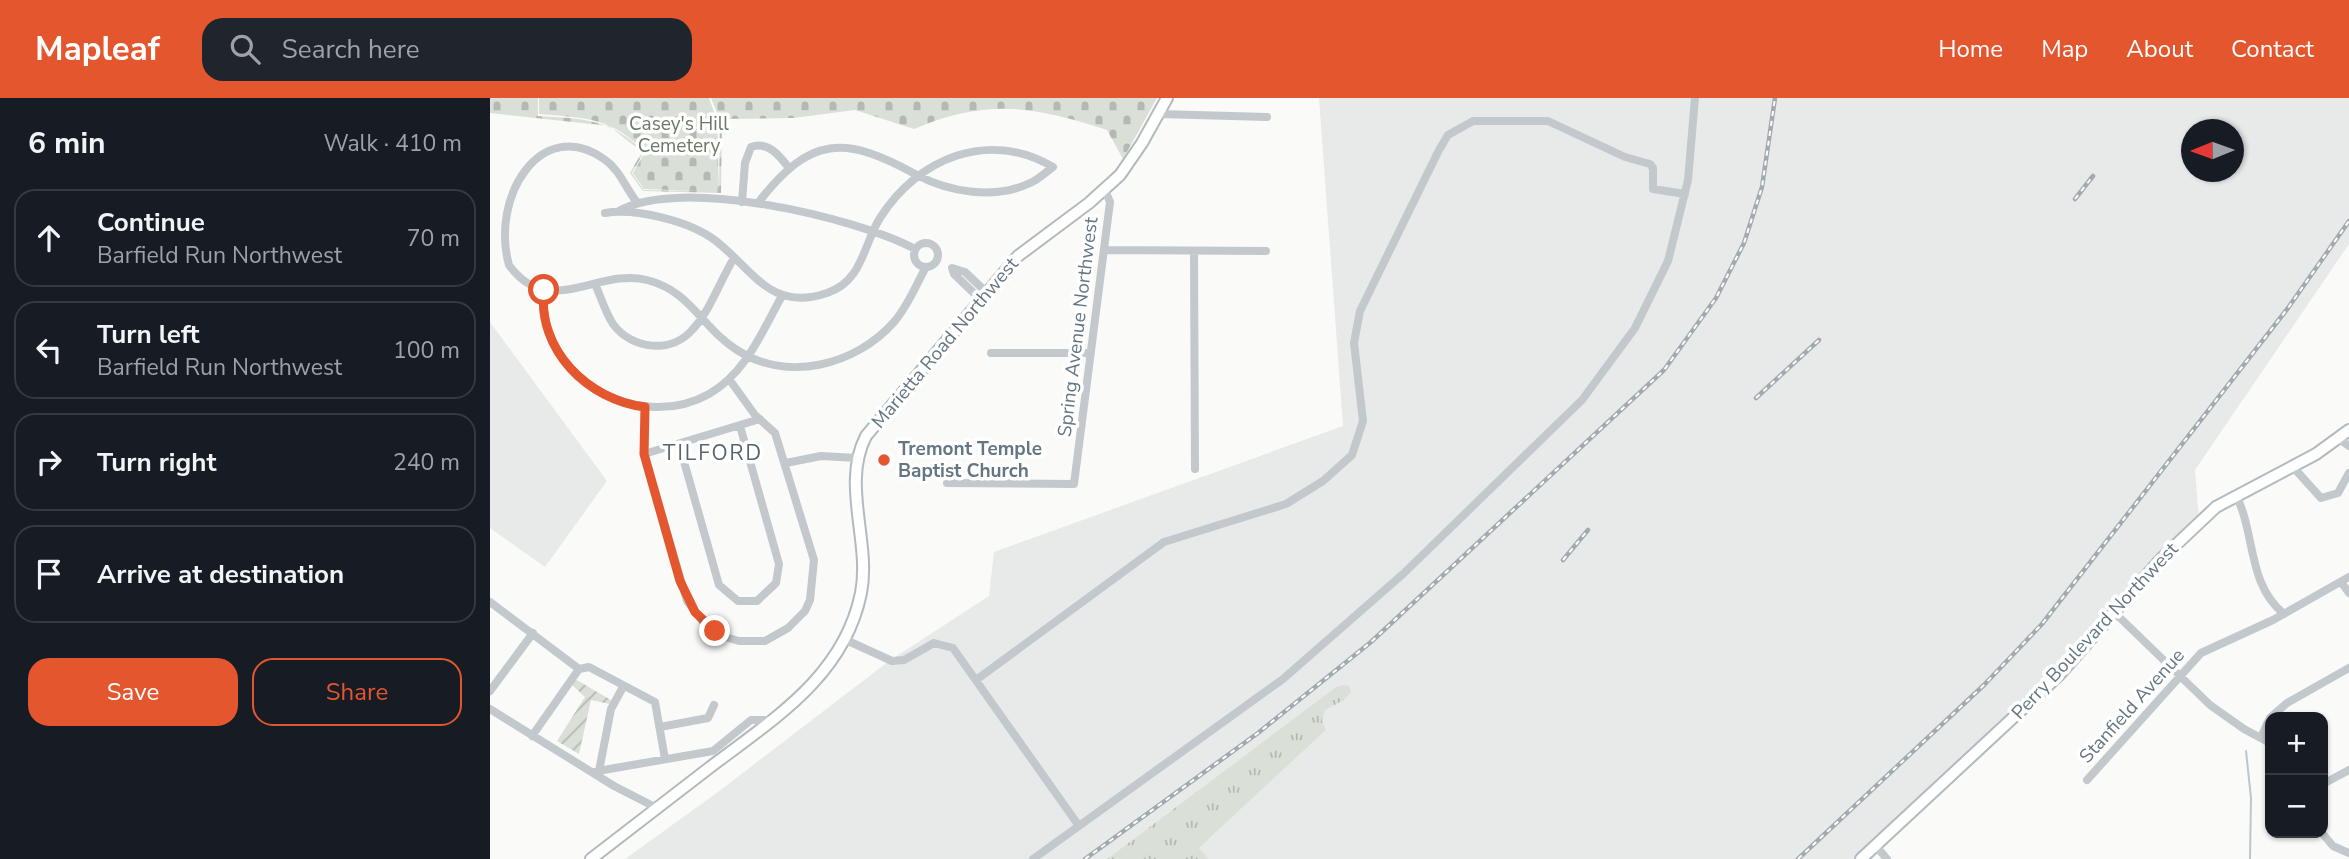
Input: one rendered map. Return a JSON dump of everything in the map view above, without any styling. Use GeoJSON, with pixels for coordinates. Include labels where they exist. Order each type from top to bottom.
{"type":"FeatureCollection","features":[{"type":"Feature","properties":{"kind":"main road","name":"Marietta Road Northwest"},"geometry":{"type":"LineString","coordinates":[[591,859],[773,720],[814,685],[846,640],[856,616],[864,572],[856,482],[857,458],[866,436],[1017,256],[1105,190],[1133,158],[1167,98]]}},
{"type":"Feature","properties":{"kind":"main road","name":"Perry Boulevard Northwest"},"geometry":{"type":"LineString","coordinates":[[1861,859],[2043,690],[2162,558],[2216,507],[2293,467],[2349,430]]}},
{"type":"Feature","properties":{"kind":"street"},"geometry":{"type":"LineString","coordinates":[[1033,859],[1283,679],[1405,572],[1582,400],[1635,328],[1668,261],[1685,194],[1695,98]]}},
{"type":"Feature","properties":{"kind":"street"},"geometry":{"type":"LineString","coordinates":[[1159,114],[1267,117]]}},
{"type":"Feature","properties":{"kind":"street"},"geometry":{"type":"LineString","coordinates":[[976,680],[1164,542],[1286,504],[1323,481],[1352,455],[1363,421],[1354,343],[1360,311],[1439,150],[1448,135],[1462,125],[1489,119],[1548,121],[1625,157],[1650,164],[1653,168],[1653,189],[1685,194]]}},
{"type":"Feature","properties":{"kind":"street"},"geometry":{"type":"LineString","coordinates":[[742,202],[745,163],[751,147],[758,144],[767,147],[776,152],[789,168]]}},
{"type":"Feature","properties":{"kind":"street"},"geometry":{"type":"LineString","coordinates":[[605,213],[619,211],[682,224],[704,233],[762,285],[782,296],[815,297],[844,284],[862,262],[873,232],[894,197],[917,175],[959,153],[983,149],[1024,154],[1053,167],[1030,184],[967,192],[934,184],[917,175],[881,155],[841,147],[820,150],[789,168],[758,203]]}},
{"type":"Feature","properties":{"kind":"street"},"geometry":{"type":"LineString","coordinates":[[511,173],[537,154],[551,150],[582,150],[594,153],[615,169],[636,201]]}},
{"type":"Feature","properties":{"kind":"street","name":"Spring Avenue Northwest"},"geometry":{"type":"LineString","coordinates":[[947,483],[1074,484],[1110,202],[1105,190]]}},
{"type":"Feature","properties":{"kind":"street"},"geometry":{"type":"LineString","coordinates":[[619,211],[636,201],[698,199],[758,203],[873,232],[915,249]]}},
{"type":"Feature","properties":{"kind":"street"},"geometry":{"type":"LineString","coordinates":[[495,223],[500,246],[510,266],[519,276],[544,290],[573,290],[615,278],[644,279],[676,291],[725,341],[748,356],[785,367],[823,364],[854,355],[869,346],[896,320],[926,267],[934,264],[937,257]]}},
{"type":"Feature","properties":{"kind":"street"},"geometry":{"type":"LineString","coordinates":[[915,249],[922,243],[931,244],[937,257],[952,268],[965,272],[982,295]]}},
{"type":"Feature","properties":{"kind":"street"},"geometry":{"type":"LineString","coordinates":[[915,249],[916,262],[926,267]]}},
{"type":"Feature","properties":{"kind":"street"},"geometry":{"type":"LineString","coordinates":[[1104,250],[1266,251]]}},
{"type":"Feature","properties":{"kind":"street"},"geometry":{"type":"LineString","coordinates":[[1194,251],[1195,469]]}},
{"type":"Feature","properties":{"kind":"street"},"geometry":{"type":"LineString","coordinates":[[595,284],[613,323],[627,337],[648,345],[678,341],[703,317],[734,258]]}},
{"type":"Feature","properties":{"kind":"street"},"geometry":{"type":"LineString","coordinates":[[544,290],[546,325],[562,359],[581,380],[606,396],[645,407],[693,400],[707,395],[729,379],[748,356],[782,296]]}},
{"type":"Feature","properties":{"kind":"street"},"geometry":{"type":"LineString","coordinates":[[991,353],[1091,353]]}},
{"type":"Feature","properties":{"kind":"street"},"geometry":{"type":"LineString","coordinates":[[645,407],[644,454],[687,601],[703,622],[739,642],[765,641],[778,636],[798,620],[810,600],[814,560],[775,433],[760,419],[729,379]]}},
{"type":"Feature","properties":{"kind":"street"},"geometry":{"type":"LineString","coordinates":[[644,454],[760,419]]}},
{"type":"Feature","properties":{"kind":"street"},"geometry":{"type":"LineString","coordinates":[[679,444],[719,585],[738,601],[757,601],[776,583],[779,564],[740,426]]}},
{"type":"Feature","properties":{"kind":"street"},"geometry":{"type":"LineString","coordinates":[[2338,438],[2349,446]]}},
{"type":"Feature","properties":{"kind":"street"},"geometry":{"type":"LineString","coordinates":[[786,463],[821,456],[857,458]]}},
{"type":"Feature","properties":{"kind":"street"},"geometry":{"type":"LineString","coordinates":[[2293,467],[2320,498],[2338,493],[2349,473]]}},
{"type":"Feature","properties":{"kind":"street"},"geometry":{"type":"LineString","coordinates":[[2236,495],[2249,529],[2259,580],[2267,598],[2284,614]]}},
{"type":"Feature","properties":{"kind":"street"},"geometry":{"type":"LineString","coordinates":[[2345,579],[2349,593]]}},
{"type":"Feature","properties":{"kind":"street","name":"Stanfield Avenue"},"geometry":{"type":"LineString","coordinates":[[2087,780],[2179,676],[2209,647],[2284,614],[2345,579]]}},
{"type":"Feature","properties":{"kind":"street"},"geometry":{"type":"LineString","coordinates":[[490,602],[579,669]]}},
{"type":"Feature","properties":{"kind":"street"},"geometry":{"type":"LineString","coordinates":[[2115,613],[2210,705],[2265,740]]}},
{"type":"Feature","properties":{"kind":"street"},"geometry":{"type":"LineString","coordinates":[[490,691],[533,633]]}},
{"type":"Feature","properties":{"kind":"street"},"geometry":{"type":"LineString","coordinates":[[846,640],[892,661],[904,660],[934,643],[947,645],[976,680],[1079,826]]}},
{"type":"Feature","properties":{"kind":"street"},"geometry":{"type":"LineString","coordinates":[[533,736],[579,669],[589,667],[655,702],[665,759]]}},
{"type":"Feature","properties":{"kind":"street"},"geometry":{"type":"LineString","coordinates":[[2277,712],[2287,703],[2349,667]]}},
{"type":"Feature","properties":{"kind":"street"},"geometry":{"type":"LineString","coordinates":[[596,772],[611,709],[623,687]]}},
{"type":"Feature","properties":{"kind":"street"},"geometry":{"type":"LineString","coordinates":[[660,727],[708,718],[714,705]]}},
{"type":"Feature","properties":{"kind":"street"},"geometry":{"type":"LineString","coordinates":[[490,709],[657,808]]}},
{"type":"Feature","properties":{"kind":"street"},"geometry":{"type":"LineString","coordinates":[[596,772],[713,751],[751,720],[773,720]]}},
{"type":"Feature","properties":{"kind":"street"},"geometry":{"type":"LineString","coordinates":[[2261,737],[2265,729]]}},
{"type":"Feature","properties":{"kind":"street"},"geometry":{"type":"LineString","coordinates":[[2328,781],[2349,770]]}},
{"type":"Feature","properties":{"kind":"street"},"geometry":{"type":"LineString","coordinates":[[2326,838],[2333,846],[2349,853]]}},
{"type":"Feature","properties":{"kind":"street"},"geometry":{"type":"LineString","coordinates":[[1876,846],[1888,859]]}},
{"type":"Feature","properties":{"kind":"shaded area"},"geometry":{"type":"Polygon","coordinates":[[[1319,98],[2349,98],[2349,244],[2195,470],[2199,520],[2114,617],[1868,859],[1209,859],[1199,848],[1326,730],[1322,720],[1325,709],[1344,700],[1336,687],[1107,859],[625,859],[718,792],[889,661],[989,596],[994,552],[1343,426],[1319,98]]]}},
{"type":"Feature","properties":{"kind":"shaded area"},"geometry":{"type":"Polygon","coordinates":[[[490,322],[607,481],[545,567],[490,528],[490,322]]]}},
{"type":"Feature","properties":{"kind":"green space"},"geometry":{"type":"Polygon","coordinates":[[[490,98],[538,98],[538,116],[583,120],[605,126],[490,113],[490,98]]]}},
{"type":"Feature","properties":{"kind":"green space","name":"Casey's Hill Cemetery"},"geometry":{"type":"Polygon","coordinates":[[[539,98],[709,98],[717,120],[719,192],[720,120],[711,98],[1157,98],[1123,159],[1107,130],[1033,111],[988,109],[940,119],[914,129],[855,110],[793,118],[722,119],[721,193],[643,191],[630,173],[642,152],[613,129],[644,152],[632,173],[644,190],[698,191],[644,189],[633,173],[645,152],[633,140],[621,132],[597,121],[539,114],[539,98]]]}},
{"type":"Feature","properties":{"kind":"green space"},"geometry":{"type":"Polygon","coordinates":[[[575,679],[611,700],[610,704],[591,700],[579,754],[557,741],[585,697],[571,684],[575,679]]]}},
{"type":"Feature","properties":{"kind":"green space"},"geometry":{"type":"Polygon","coordinates":[[[1349,686],[1351,692],[1344,700],[1325,710],[1322,720],[1326,730],[1199,848],[1209,859],[1107,859],[1336,687],[1349,686]]]}},
{"type":"Feature","properties":{"kind":"waterway"},"geometry":{"type":"LineString","coordinates":[[2246,751],[2251,798],[2250,859]]}},
{"type":"Feature","properties":{"kind":"railway"},"geometry":{"type":"LineString","coordinates":[[1085,859],[1258,733],[1371,642],[1664,370],[1716,298],[1744,243],[1762,187],[1775,98]]}},
{"type":"Feature","properties":{"kind":"railway"},"geometry":{"type":"LineString","coordinates":[[2075,199],[2093,176]]}},
{"type":"Feature","properties":{"kind":"railway"},"geometry":{"type":"LineString","coordinates":[[1798,859],[1984,685],[2042,624],[2288,308],[2349,221]]}},
{"type":"Feature","properties":{"kind":"railway"},"geometry":{"type":"LineString","coordinates":[[1756,398],[1819,340]]}},
{"type":"Feature","properties":{"kind":"railway"},"geometry":{"type":"LineString","coordinates":[[1563,560],[1588,530]]}},
{"type":"Feature","properties":{"kind":"place","name":"Tremont Temple Baptist Church"},"geometry":{"type":"Point","coordinates":[884,460]}},
{"type":"Feature","properties":{"kind":"district","name":"TILFORD"},"geometry":{"type":"Point","coordinates":[713,453]}},
{"type":"Feature","properties":{"kind":"route"},"geometry":{"type":"LineString","coordinates":[[544,290],[543,310],[546,325],[562,359],[581,380],[606,396],[645,407],[644,454],[680,581],[687,601],[703,622],[715,631]]}}]}
